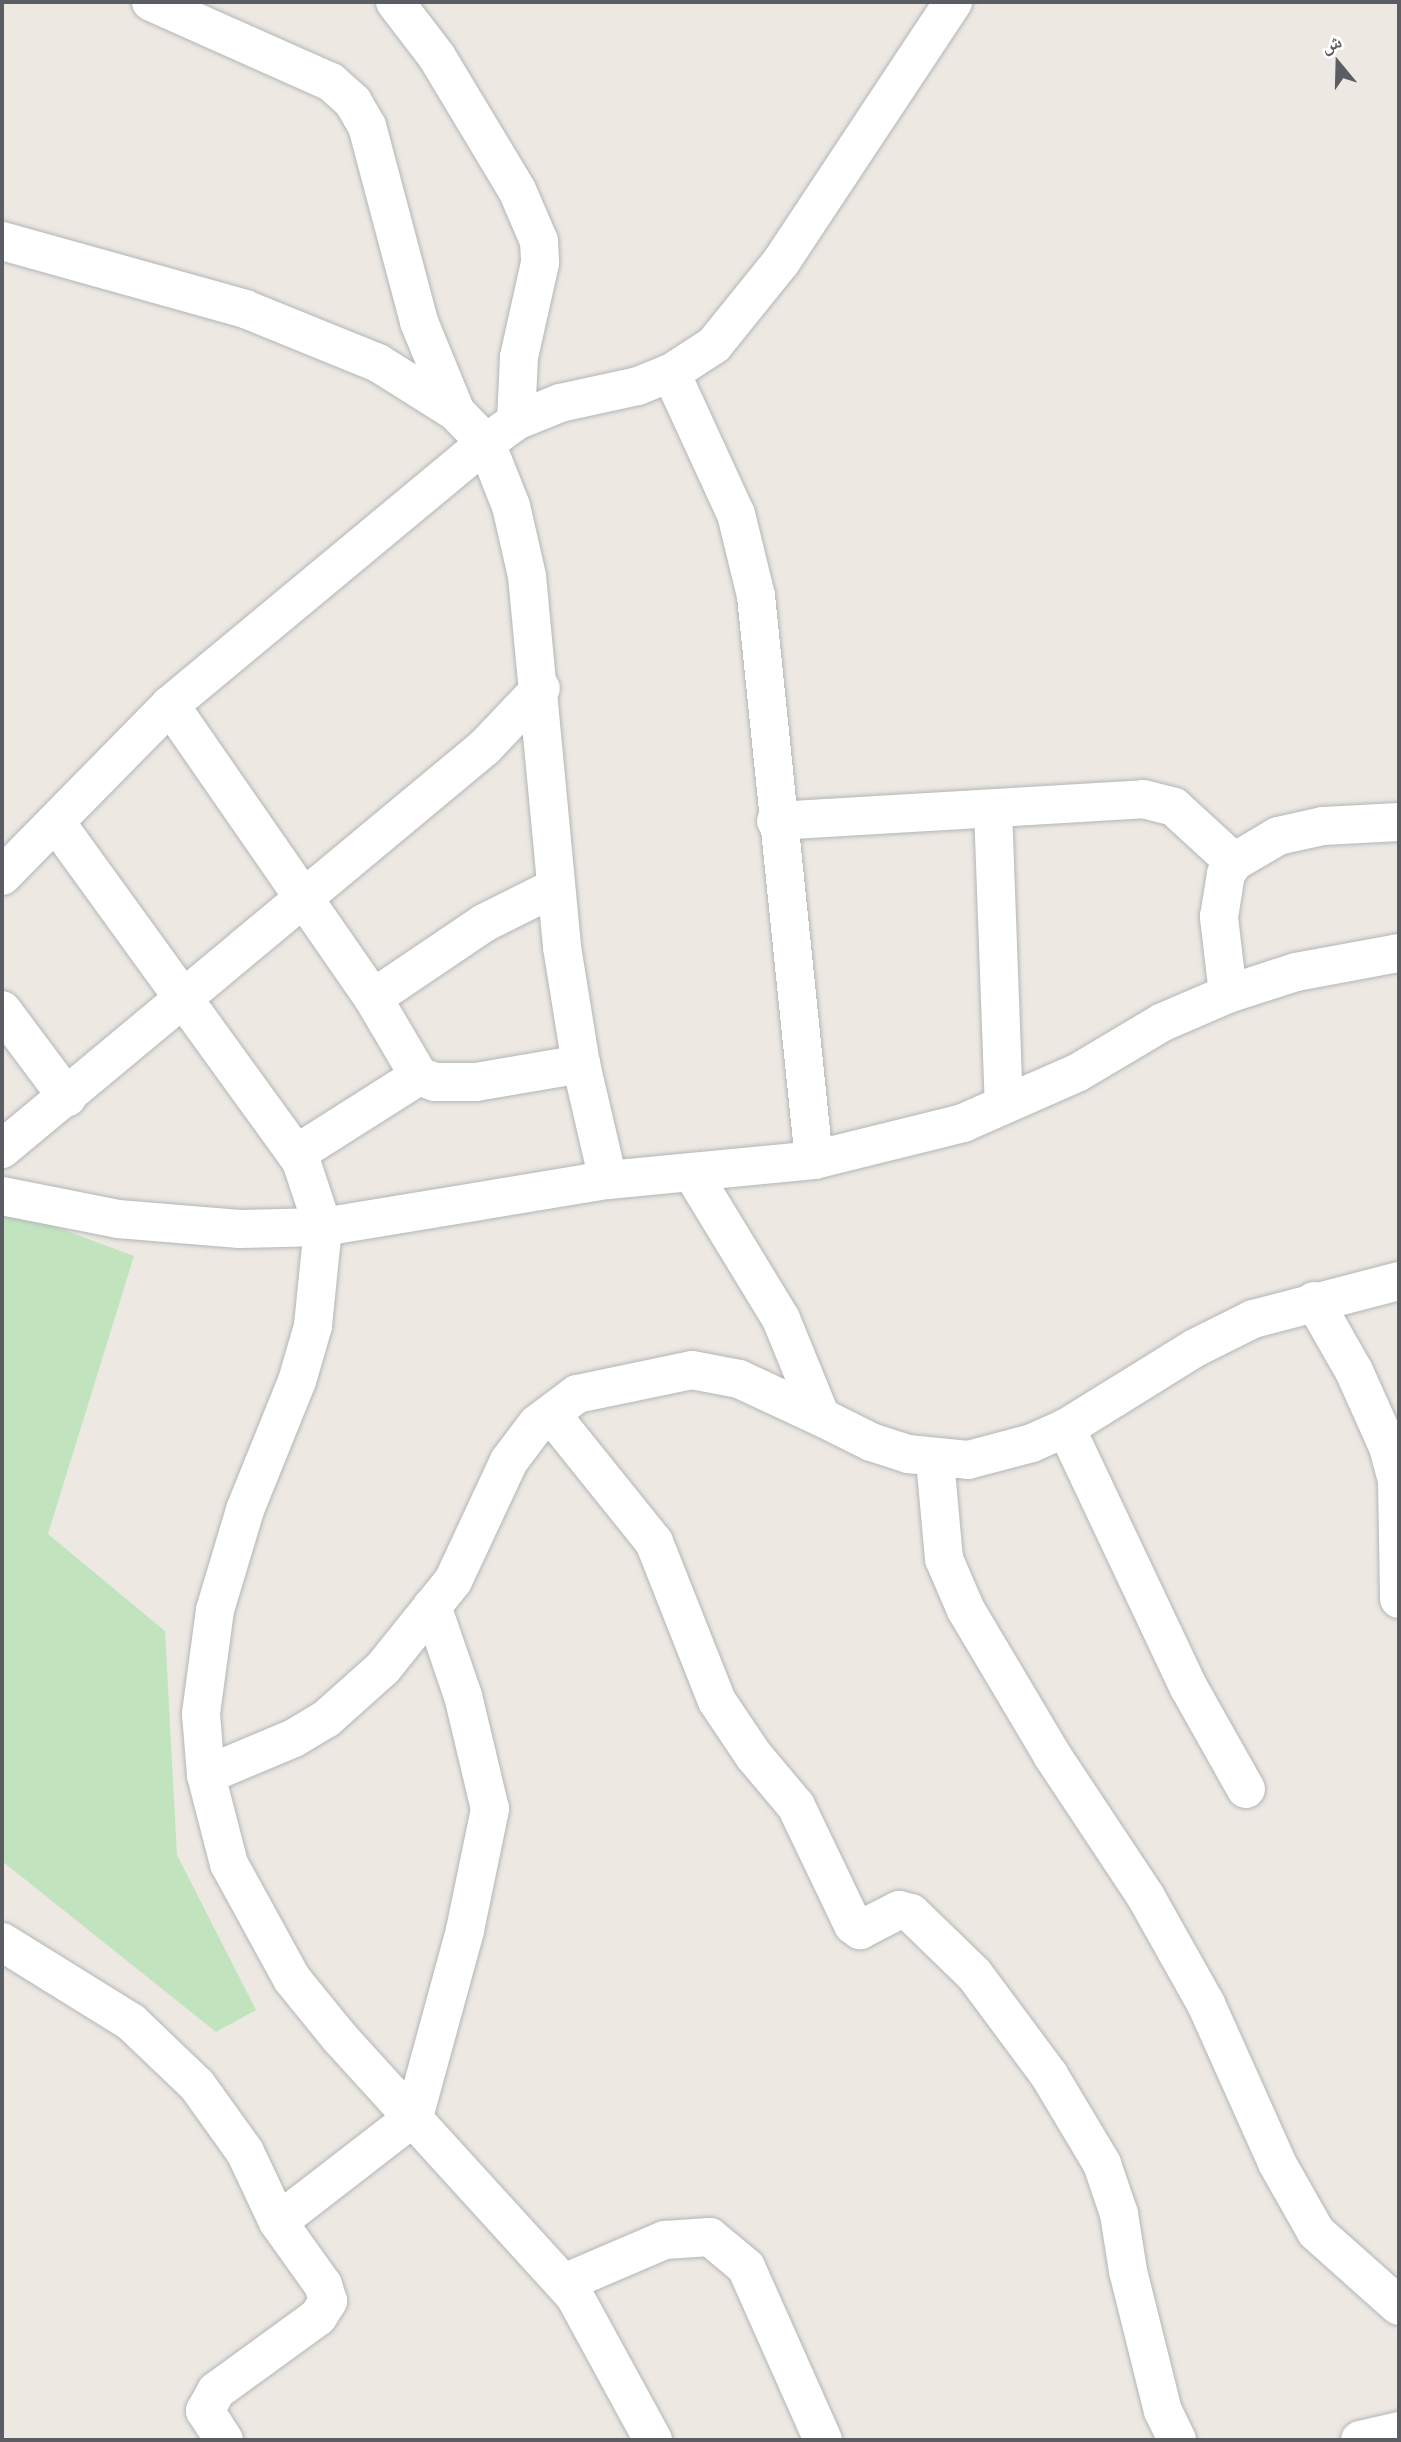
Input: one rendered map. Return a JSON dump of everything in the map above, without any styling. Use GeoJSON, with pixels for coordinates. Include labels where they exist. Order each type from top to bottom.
{"type":"FeatureCollection","features":[{"type":"Feature","properties":{"kind":"street"},"geometry":{"type":"LineString","coordinates":[[151,2],[331,82],[353,102],[367,126],[419,322],[456,412]]}},
{"type":"Feature","properties":{"kind":"street"},"geometry":{"type":"LineString","coordinates":[[396,2],[437,57],[517,190],[539,241],[540,263],[519,357],[516,421]]}},
{"type":"Feature","properties":{"kind":"street"},"geometry":{"type":"LineString","coordinates":[[2,876],[57,824],[170,705],[486,443],[516,421],[560,403],[638,386],[671,373],[698,359],[733,327],[789,251],[953,2]]}},
{"type":"Feature","properties":{"kind":"street"},"geometry":{"type":"LineString","coordinates":[[2,241],[246,309],[378,363],[456,412],[486,443],[511,506],[527,576],[541,688],[556,887],[581,1064],[608,1180]]}},
{"type":"Feature","properties":{"kind":"street"},"geometry":{"type":"LineString","coordinates":[[671,373],[736,514],[756,596],[776,821],[814,1160]]}},
{"type":"Feature","properties":{"kind":"street"},"geometry":{"type":"LineString","coordinates":[[2,1149],[67,1097],[184,993],[304,900],[485,747],[541,688]]}},
{"type":"Feature","properties":{"kind":"street"},"geometry":{"type":"LineString","coordinates":[[170,705],[373,998],[419,1076],[435,1082],[476,1082],[581,1064]]}},
{"type":"Feature","properties":{"kind":"street"},"geometry":{"type":"LineString","coordinates":[[776,821],[1156,801],[1196,823],[1234,862]]}},
{"type":"Feature","properties":{"kind":"street"},"geometry":{"type":"LineString","coordinates":[[993,809],[1004,1104]]}},
{"type":"Feature","properties":{"kind":"street"},"geometry":{"type":"LineString","coordinates":[[1228,994],[1219,917],[1226,874],[1234,862],[1278,836],[1323,826],[1399,822]]}},
{"type":"Feature","properties":{"kind":"street"},"geometry":{"type":"LineString","coordinates":[[57,824],[184,993],[296,1154],[311,1180],[323,1227],[313,1326],[297,1381],[245,1510],[215,1610],[201,1714],[206,1775],[229,1864],[292,1979],[564,2283],[653,2440]]}},
{"type":"Feature","properties":{"kind":"street"},"geometry":{"type":"LineString","coordinates":[[373,998],[484,923],[556,887]]}},
{"type":"Feature","properties":{"kind":"street"},"geometry":{"type":"LineString","coordinates":[[2,1196],[118,1219],[240,1229],[323,1227],[608,1180],[693,1174],[814,1160],[963,1123],[1077,1073],[1163,1022],[1228,994],[1296,972],[1399,953]]}},
{"type":"Feature","properties":{"kind":"street"},"geometry":{"type":"LineString","coordinates":[[2,1010],[67,1097]]}},
{"type":"Feature","properties":{"kind":"street"},"geometry":{"type":"LineString","coordinates":[[296,1154],[419,1076]]}},
{"type":"Feature","properties":{"kind":"street"},"geometry":{"type":"LineString","coordinates":[[693,1174],[781,1318],[821,1417]]}},
{"type":"Feature","properties":{"kind":"street"},"geometry":{"type":"LineString","coordinates":[[206,1775],[257,1756],[326,1719],[383,1668],[453,1581],[509,1461],[551,1414],[577,1394],[692,1370],[739,1379],[871,1442],[935,1460],[968,1460],[1032,1443],[1066,1428],[1195,1348],[1253,1319],[1399,1280]]}},
{"type":"Feature","properties":{"kind":"street"},"geometry":{"type":"LineString","coordinates":[[1314,1301],[1354,1371],[1388,1447],[1397,1480],[1399,1599]]}},
{"type":"Feature","properties":{"kind":"street"},"geometry":{"type":"LineString","coordinates":[[551,1414],[654,1542],[717,1701],[754,1756],[796,1806],[852,1925],[860,1930],[899,1910],[911,1913],[974,1974],[1049,2075],[1102,2164],[1119,2214],[1128,2271],[1163,2411],[1177,2440]]}},
{"type":"Feature","properties":{"kind":"street"},"geometry":{"type":"LineString","coordinates":[[1066,1428],[1189,1689],[1246,1789]]}},
{"type":"Feature","properties":{"kind":"street"},"geometry":{"type":"LineString","coordinates":[[935,1460],[944,1559],[966,1610],[1052,1755],[1153,1909],[1206,2004],[1277,2163],[1316,2232],[1397,2300]]}},
{"type":"Feature","properties":{"kind":"street"},"geometry":{"type":"LineString","coordinates":[[278,2222],[414,2117],[465,1930],[490,1809],[463,1696],[432,1606]]}},
{"type":"Feature","properties":{"kind":"street"},"geometry":{"type":"LineString","coordinates":[[2,1942],[131,2022],[197,2085],[244,2152],[278,2222],[323,2285],[328,2301],[318,2317],[216,2391],[205,2411],[223,2440]]}},
{"type":"Feature","properties":{"kind":"street"},"geometry":{"type":"LineString","coordinates":[[564,2283],[665,2240],[710,2237],[746,2267],[823,2440]]}},
{"type":"Feature","properties":{"kind":"street"},"geometry":{"type":"LineString","coordinates":[[1360,2440],[1399,2431]]}},
{"type":"Feature","properties":{"kind":"green space"},"geometry":{"type":"Polygon","coordinates":[[[2,1207],[134,1256],[48,1534],[165,1631],[177,1855],[256,2010],[216,2032],[2,1861],[2,1207]]]}}]}
